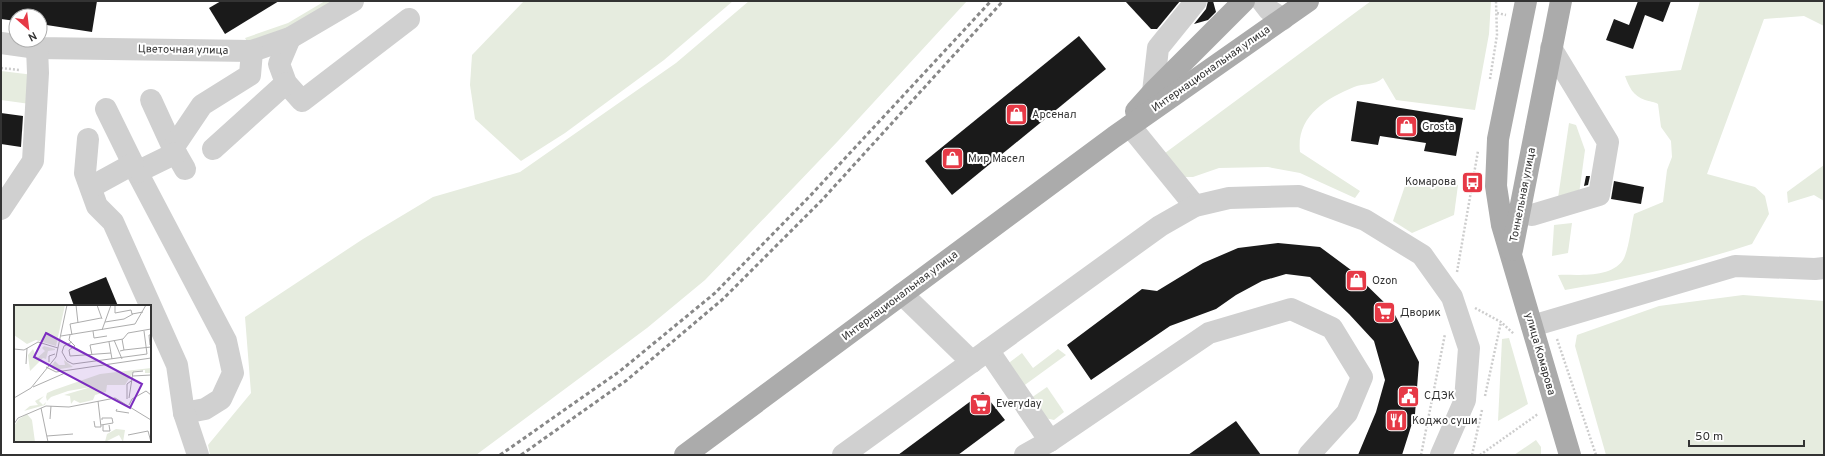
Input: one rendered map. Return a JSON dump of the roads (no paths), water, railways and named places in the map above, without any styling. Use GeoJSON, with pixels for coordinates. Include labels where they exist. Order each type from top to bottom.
{"type":"FeatureCollection","features":[{"type":"Feature","properties":{"kind":"main road","name":"Интернациональная улица"},"geometry":{"type":"LineString","coordinates":[[1122,131],[1153,92],[1244,1]]}},
{"type":"Feature","properties":{"kind":"main road","name":"Интернациональная улица"},"geometry":{"type":"LineString","coordinates":[[685,455],[1122,131],[1308,1]]}},
{"type":"Feature","properties":{"kind":"main road","name":"Тоннельная улица"},"geometry":{"type":"LineString","coordinates":[[1511,254],[1502,224],[1496,186],[1498,139],[1526,1]]}},
{"type":"Feature","properties":{"kind":"main road","name":"Тоннельная улица"},"geometry":{"type":"LineString","coordinates":[[1511,254],[1561,1]]}},
{"type":"Feature","properties":{"kind":"main road","name":"улица Комарова"},"geometry":{"type":"LineString","coordinates":[[1511,254],[1541,324],[1570,455]]}},
{"type":"Feature","properties":{"kind":"street","name":"Цветочная улица"},"geometry":{"type":"LineString","coordinates":[[37,48],[252,51],[290,38],[353,1]]}},
{"type":"Feature","properties":{"kind":"street"},"geometry":{"type":"LineString","coordinates":[[1153,92],[1158,48],[1196,1]]}},
{"type":"Feature","properties":{"kind":"street"},"geometry":{"type":"LineString","coordinates":[[1262,1],[1269,10],[1283,18]]}},
{"type":"Feature","properties":{"kind":"street"},"geometry":{"type":"LineString","coordinates":[[290,38],[279,64],[286,83],[302,101],[410,19]]}},
{"type":"Feature","properties":{"kind":"street"},"geometry":{"type":"LineString","coordinates":[[1,208],[33,161],[38,72],[37,48]]}},
{"type":"Feature","properties":{"kind":"street"},"geometry":{"type":"LineString","coordinates":[[1532,215],[1599,195],[1608,142],[1551,48]]}},
{"type":"Feature","properties":{"kind":"street"},"geometry":{"type":"LineString","coordinates":[[178,157],[202,105],[250,75],[252,51]]}},
{"type":"Feature","properties":{"kind":"street"},"geometry":{"type":"LineString","coordinates":[[213,149],[286,83]]}},
{"type":"Feature","properties":{"kind":"street"},"geometry":{"type":"LineString","coordinates":[[151,100],[178,157]]}},
{"type":"Feature","properties":{"kind":"street"},"geometry":{"type":"LineString","coordinates":[[106,110],[226,341],[232,373],[221,399],[205,409],[184,413]]}},
{"type":"Feature","properties":{"kind":"street"},"geometry":{"type":"LineString","coordinates":[[1122,131],[1195,206]]}},
{"type":"Feature","properties":{"kind":"street"},"geometry":{"type":"LineString","coordinates":[[88,140],[85,173],[97,206],[113,222],[150,305]]}},
{"type":"Feature","properties":{"kind":"street"},"geometry":{"type":"LineString","coordinates":[[91,187],[135,168],[178,157]]}},
{"type":"Feature","properties":{"kind":"street"},"geometry":{"type":"LineString","coordinates":[[843,455],[1160,226],[1195,206],[1229,198],[1299,196],[1365,220],[1422,255],[1452,297],[1469,348],[1465,400],[1440,455]]}},
{"type":"Feature","properties":{"kind":"street"},"geometry":{"type":"LineString","coordinates":[[1541,324],[1735,266],[1815,269],[1824,268]]}},
{"type":"Feature","properties":{"kind":"street"},"geometry":{"type":"LineString","coordinates":[[902,294],[980,356],[1050,441]]}},
{"type":"Feature","properties":{"kind":"street"},"geometry":{"type":"LineString","coordinates":[[151,307],[177,365],[184,413],[198,455]]}},
{"type":"Feature","properties":{"kind":"street"},"geometry":{"type":"LineString","coordinates":[[1025,455],[1050,441],[1209,333],[1290,309],[1332,328],[1362,377],[1346,413],[1309,455]]}},
{"type":"Feature","properties":{"kind":"railway"},"geometry":{"type":"LineString","coordinates":[[500,455],[620,371],[715,293],[810,196],[991,1]]}},
{"type":"Feature","properties":{"kind":"railway"},"geometry":{"type":"LineString","coordinates":[[521,455],[627,380],[723,299],[822,200],[1003,1]]}},
{"type":"Feature","properties":{"kind":"place","name":"Арсенал"},"geometry":{"type":"Point","coordinates":[1016,115]}},
{"type":"Feature","properties":{"kind":"place","name":"Grosta"},"geometry":{"type":"Point","coordinates":[1407,127]}},
{"type":"Feature","properties":{"kind":"place","name":"Мир Масел"},"geometry":{"type":"Point","coordinates":[952,159]}},
{"type":"Feature","properties":{"kind":"place","name":"Комарова"},"geometry":{"type":"Point","coordinates":[1472,182]}},
{"type":"Feature","properties":{"kind":"place","name":"Ozon"},"geometry":{"type":"Point","coordinates":[1356,281]}},
{"type":"Feature","properties":{"kind":"place","name":"Дворик"},"geometry":{"type":"Point","coordinates":[1385,313]}},
{"type":"Feature","properties":{"kind":"place","name":"СДЭК"},"geometry":{"type":"Point","coordinates":[1408,396]}},
{"type":"Feature","properties":{"kind":"place","name":"Everyday"},"geometry":{"type":"Point","coordinates":[980,404]}},
{"type":"Feature","properties":{"kind":"place","name":"Коджо суши"},"geometry":{"type":"Point","coordinates":[1396,421]}}]}
